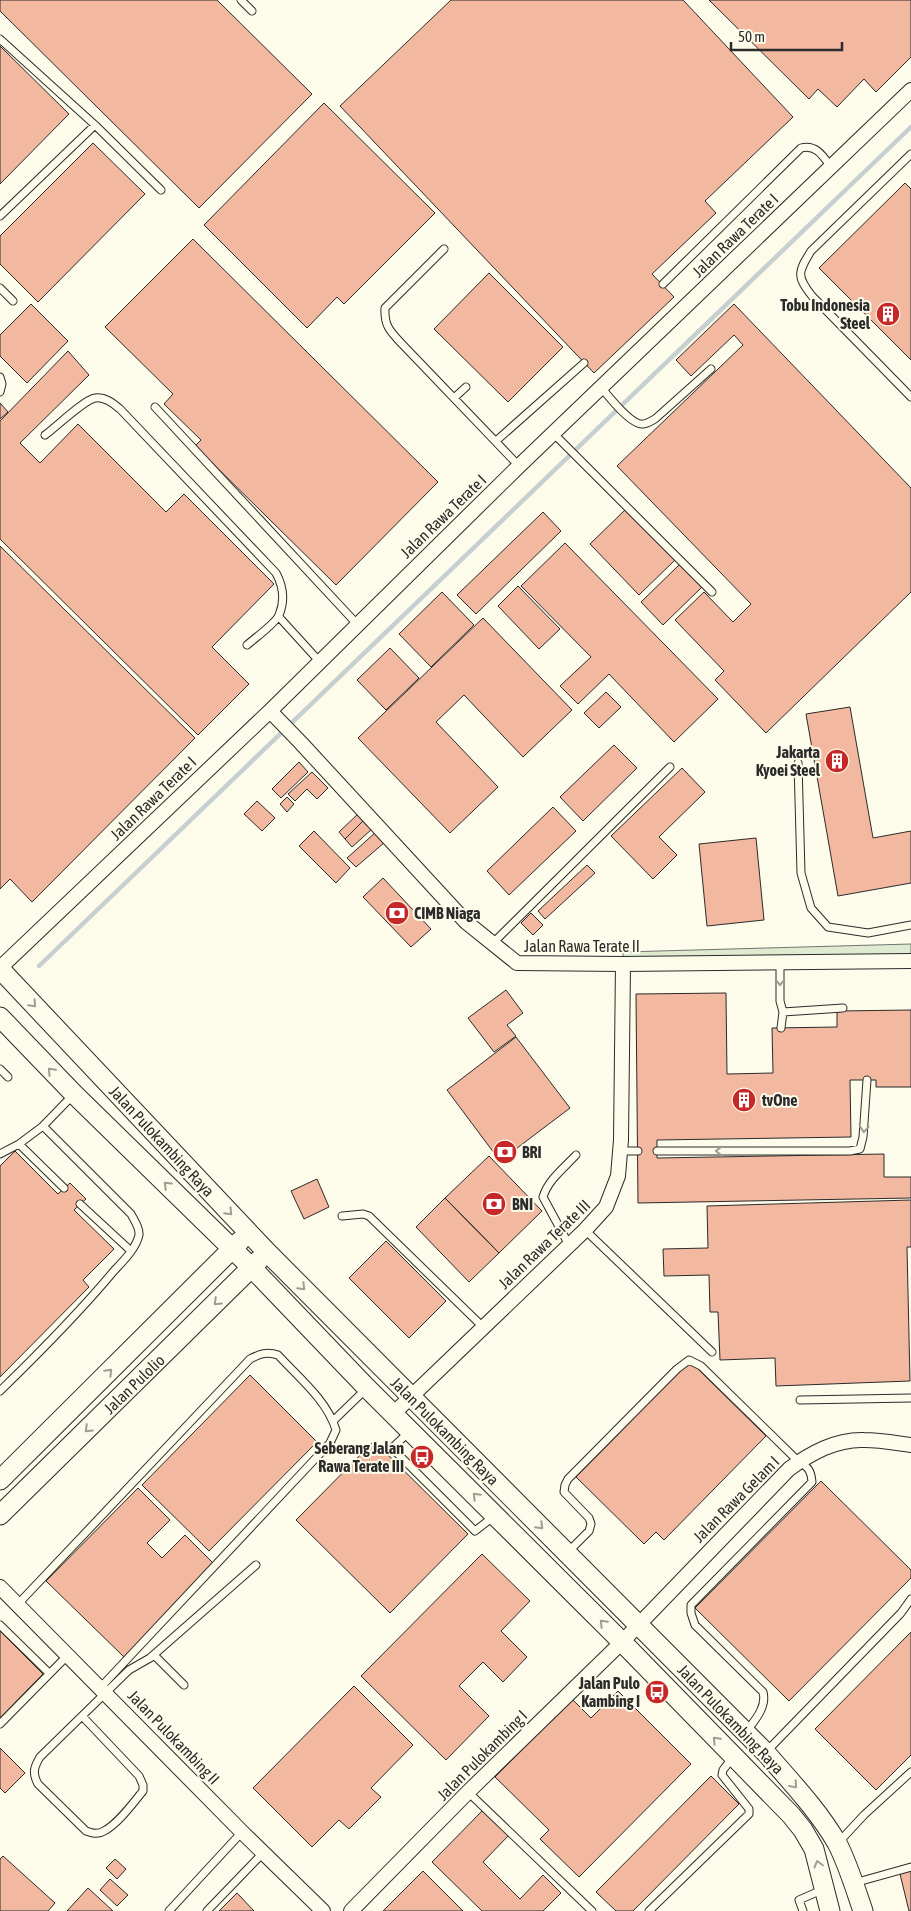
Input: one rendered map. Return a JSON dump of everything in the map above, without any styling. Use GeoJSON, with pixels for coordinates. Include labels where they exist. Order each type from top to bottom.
{"type":"FeatureCollection","features":[{"type":"Feature","properties":{"kind":"street","name":"Jalan Rawa Terate I"},"geometry":{"type":"LineString","coordinates":[[0,968],[270,711],[356,624],[553,433],[911,90]]}},
{"type":"Feature","properties":{"kind":"street","name":"Jalan Rawa Terate II"},"geometry":{"type":"LineString","coordinates":[[270,711],[301,742],[466,922],[517,963],[623,964],[911,961]]}},
{"type":"Feature","properties":{"kind":"street","name":"Jalan Rawa Terate III"},"geometry":{"type":"LineString","coordinates":[[394,1413],[585,1230],[606,1207],[614,1191],[618,1176],[620,1151],[623,964]]}},
{"type":"Feature","properties":{"kind":"street","name":"Jalan Pulokambing Raya"},"geometry":{"type":"LineString","coordinates":[[0,968],[267,1252],[766,1753],[817,1813],[837,1844],[854,1883],[863,1911]]}},
{"type":"Feature","properties":{"kind":"street","name":"Jalan Pulokambing Raya"},"geometry":{"type":"LineString","coordinates":[[0,1017],[74,1094],[252,1268],[367,1388],[496,1515],[791,1815],[803,1830],[814,1849],[830,1911]]}},
{"type":"Feature","properties":{"kind":"street","name":"Jalan Pulolio"},"geometry":{"type":"LineString","coordinates":[[0,1480],[248,1232]]}},
{"type":"Feature","properties":{"kind":"street","name":"Jalan Pulolio"},"geometry":{"type":"LineString","coordinates":[[0,1515],[267,1252]]}},
{"type":"Feature","properties":{"kind":"street","name":"Jalan Rawa Gelam I"},"geometry":{"type":"LineString","coordinates":[[639,1624],[789,1469],[798,1462],[830,1444],[863,1440],[911,1445]]}},
{"type":"Feature","properties":{"kind":"street","name":"Jalan Pulokambing II"},"geometry":{"type":"LineString","coordinates":[[2,1593],[18,1604],[242,1832],[323,1911]]}},
{"type":"Feature","properties":{"kind":"street","name":"Jalan Pulokambing I"},"geometry":{"type":"LineString","coordinates":[[351,1911],[468,1792],[639,1624]]}},
{"type":"Feature","properties":{"kind":"lane"},"geometry":{"type":"LineString","coordinates":[[241,0],[252,11]]}},
{"type":"Feature","properties":{"kind":"lane"},"geometry":{"type":"LineString","coordinates":[[0,39],[95,125],[161,190]]}},
{"type":"Feature","properties":{"kind":"lane"},"geometry":{"type":"LineString","coordinates":[[0,216],[95,125]]}},
{"type":"Feature","properties":{"kind":"lane"},"geometry":{"type":"LineString","coordinates":[[663,284],[801,148],[808,146],[817,150],[832,167]]}},
{"type":"Feature","properties":{"kind":"lane"},"geometry":{"type":"LineString","coordinates":[[911,154],[811,251],[800,268],[802,283],[812,296],[911,397]]}},
{"type":"Feature","properties":{"kind":"lane"},"geometry":{"type":"LineString","coordinates":[[444,249],[385,308],[384,320],[391,332],[403,345],[519,466]]}},
{"type":"Feature","properties":{"kind":"lane"},"geometry":{"type":"LineString","coordinates":[[0,288],[13,301]]}},
{"type":"Feature","properties":{"kind":"lane"},"geometry":{"type":"LineString","coordinates":[[496,441],[584,363]]}},
{"type":"Feature","properties":{"kind":"lane"},"geometry":{"type":"LineString","coordinates":[[601,387],[628,416],[637,423],[643,424],[654,419],[711,369]]}},
{"type":"Feature","properties":{"kind":"lane"},"geometry":{"type":"LineString","coordinates":[[0,377],[2,384],[0,392]]}},
{"type":"Feature","properties":{"kind":"lane"},"geometry":{"type":"LineString","coordinates":[[454,398],[466,387]]}},
{"type":"Feature","properties":{"kind":"lane"},"geometry":{"type":"LineString","coordinates":[[45,435],[83,404],[96,397],[108,400],[120,408],[276,573],[281,584],[282,595],[279,617],[247,645]]}},
{"type":"Feature","properties":{"kind":"lane"},"geometry":{"type":"LineString","coordinates":[[156,408],[356,624]]}},
{"type":"Feature","properties":{"kind":"lane"},"geometry":{"type":"LineString","coordinates":[[553,433],[712,592]]}},
{"type":"Feature","properties":{"kind":"lane"},"geometry":{"type":"LineString","coordinates":[[279,617],[319,661]]}},
{"type":"Feature","properties":{"kind":"lane"},"geometry":{"type":"LineString","coordinates":[[798,763],[801,873],[811,908],[828,927],[868,933],[911,925]]}},
{"type":"Feature","properties":{"kind":"lane"},"geometry":{"type":"LineString","coordinates":[[492,944],[670,767]]}},
{"type":"Feature","properties":{"kind":"lane"},"geometry":{"type":"LineString","coordinates":[[780,962],[781,1028]]}},
{"type":"Feature","properties":{"kind":"lane"},"geometry":{"type":"LineString","coordinates":[[782,1012],[843,1008]]}},
{"type":"Feature","properties":{"kind":"lane"},"geometry":{"type":"LineString","coordinates":[[0,1069],[8,1077]]}},
{"type":"Feature","properties":{"kind":"lane"},"geometry":{"type":"LineString","coordinates":[[657,1151],[850,1151],[860,1149],[863,1137],[867,1080]]}},
{"type":"Feature","properties":{"kind":"lane"},"geometry":{"type":"LineString","coordinates":[[0,1154],[19,1144],[43,1126],[74,1094]]}},
{"type":"Feature","properties":{"kind":"lane"},"geometry":{"type":"LineString","coordinates":[[0,1391],[49,1344],[90,1300],[131,1251],[139,1234],[137,1224],[131,1214],[43,1126]]}},
{"type":"Feature","properties":{"kind":"lane"},"geometry":{"type":"LineString","coordinates":[[19,1144],[64,1188]]}},
{"type":"Feature","properties":{"kind":"lane"},"geometry":{"type":"LineString","coordinates":[[620,1151],[638,1151]]}},
{"type":"Feature","properties":{"kind":"lane"},"geometry":{"type":"LineString","coordinates":[[569,1245],[543,1198],[545,1190],[576,1155]]}},
{"type":"Feature","properties":{"kind":"lane"},"geometry":{"type":"LineString","coordinates":[[80,1204],[131,1251]]}},
{"type":"Feature","properties":{"kind":"lane"},"geometry":{"type":"LineString","coordinates":[[342,1216],[363,1214],[369,1216],[483,1327]]}},
{"type":"Feature","properties":{"kind":"lane"},"geometry":{"type":"LineString","coordinates":[[585,1230],[712,1352]]}},
{"type":"Feature","properties":{"kind":"lane"},"geometry":{"type":"LineString","coordinates":[[18,1604],[250,1359],[262,1353],[271,1352],[278,1355],[324,1406],[336,1430],[330,1443],[103,1690],[83,1717],[40,1757],[34,1768],[34,1776],[38,1784],[79,1824],[94,1834],[104,1831],[117,1820],[143,1791],[143,1785],[140,1776],[83,1717]]}},
{"type":"Feature","properties":{"kind":"lane"},"geometry":{"type":"LineString","coordinates":[[567,1553],[590,1531],[591,1524],[589,1518],[564,1492],[568,1479],[677,1368],[690,1360],[701,1366],[798,1462],[811,1471],[812,1482],[691,1605],[691,1613],[695,1625],[763,1692],[764,1705],[746,1733]]}},
{"type":"Feature","properties":{"kind":"lane"},"geometry":{"type":"LineString","coordinates":[[333,1421],[367,1388]]}},
{"type":"Feature","properties":{"kind":"lane"},"geometry":{"type":"LineString","coordinates":[[800,1400],[911,1398]]}},
{"type":"Feature","properties":{"kind":"lane"},"geometry":{"type":"LineString","coordinates":[[411,1430],[392,1448],[475,1531],[496,1515]]}},
{"type":"Feature","properties":{"kind":"lane"},"geometry":{"type":"LineString","coordinates":[[103,1690],[128,1670],[154,1655],[256,1565]]}},
{"type":"Feature","properties":{"kind":"lane"},"geometry":{"type":"LineString","coordinates":[[766,1753],[901,1612],[911,1599]]}},
{"type":"Feature","properties":{"kind":"lane"},"geometry":{"type":"LineString","coordinates":[[0,1625],[50,1674]]}},
{"type":"Feature","properties":{"kind":"lane"},"geometry":{"type":"LineString","coordinates":[[0,1724],[68,1655]]}},
{"type":"Feature","properties":{"kind":"lane"},"geometry":{"type":"LineString","coordinates":[[154,1655],[184,1684]]}},
{"type":"Feature","properties":{"kind":"lane"},"geometry":{"type":"LineString","coordinates":[[649,1911],[749,1814],[749,1809],[722,1775],[723,1770],[732,1757]]}},
{"type":"Feature","properties":{"kind":"lane"},"geometry":{"type":"LineString","coordinates":[[837,1844],[864,1815],[911,1772]]}},
{"type":"Feature","properties":{"kind":"lane"},"geometry":{"type":"LineString","coordinates":[[468,1792],[592,1911]]}},
{"type":"Feature","properties":{"kind":"lane"},"geometry":{"type":"LineString","coordinates":[[169,1911],[242,1832]]}},
{"type":"Feature","properties":{"kind":"lane"},"geometry":{"type":"LineString","coordinates":[[207,1911],[263,1853]]}},
{"type":"Feature","properties":{"kind":"lane"},"geometry":{"type":"LineString","coordinates":[[854,1883],[911,1868]]}},
{"type":"Feature","properties":{"kind":"lane"},"geometry":{"type":"LineString","coordinates":[[803,1911],[799,1900],[824,1890]]}},
{"type":"Feature","properties":{"kind":"green space"},"geometry":{"type":"Polygon","coordinates":[[[911,944],[911,961],[623,964],[623,952],[911,944]]]}},
{"type":"Feature","properties":{"kind":"building"},"geometry":{"type":"Polygon","coordinates":[[[0,0],[217,0],[312,94],[199,208],[0,11],[0,0]]]}},
{"type":"Feature","properties":{"kind":"building"},"geometry":{"type":"Polygon","coordinates":[[[451,0],[683,0],[793,117],[705,201],[716,213],[652,274],[674,297],[594,373],[340,106],[451,0]]]}},
{"type":"Feature","properties":{"kind":"building"},"geometry":{"type":"Polygon","coordinates":[[[709,0],[911,0],[911,57],[876,92],[864,79],[837,107],[818,89],[809,99],[709,0]]]}},
{"type":"Feature","properties":{"kind":"building"},"geometry":{"type":"Polygon","coordinates":[[[0,46],[69,114],[0,184],[0,46]]]}},
{"type":"Feature","properties":{"kind":"building"},"geometry":{"type":"Polygon","coordinates":[[[324,103],[435,213],[344,304],[337,297],[307,328],[204,225],[324,103]]]}},
{"type":"Feature","properties":{"kind":"building"},"geometry":{"type":"Polygon","coordinates":[[[93,143],[145,194],[38,302],[0,264],[0,236],[93,143]]]}},
{"type":"Feature","properties":{"kind":"building","name":"Tobu Indonesia Steel"},"geometry":{"type":"Polygon","coordinates":[[[905,183],[911,189],[911,360],[819,268],[905,183]]]}},
{"type":"Feature","properties":{"kind":"building"},"geometry":{"type":"Polygon","coordinates":[[[193,239],[438,482],[336,585],[195,446],[201,440],[164,404],[173,394],[105,327],[193,239]]]}},
{"type":"Feature","properties":{"kind":"building"},"geometry":{"type":"Polygon","coordinates":[[[489,273],[563,347],[508,402],[434,329],[489,273]]]}},
{"type":"Feature","properties":{"kind":"building"},"geometry":{"type":"Polygon","coordinates":[[[31,304],[68,341],[27,383],[0,356],[0,335],[31,304]]]}},
{"type":"Feature","properties":{"kind":"building"},"geometry":{"type":"Polygon","coordinates":[[[734,304],[911,488],[911,592],[766,733],[715,680],[724,671],[675,620],[704,592],[733,622],[751,604],[617,466],[743,345],[734,335],[691,376],[676,360],[734,304]]]}},
{"type":"Feature","properties":{"kind":"building"},"geometry":{"type":"Polygon","coordinates":[[[68,351],[89,375],[20,443],[40,463],[78,424],[166,512],[184,494],[274,584],[212,647],[249,684],[198,735],[0,539],[0,421],[68,351]]]}},
{"type":"Feature","properties":{"kind":"building"},"geometry":{"type":"Polygon","coordinates":[[[0,403],[8,412],[0,419],[0,403]]]}},
{"type":"Feature","properties":{"kind":"building"},"geometry":{"type":"Polygon","coordinates":[[[626,509],[675,560],[639,595],[590,544],[626,509]]]}},
{"type":"Feature","properties":{"kind":"building"},"geometry":{"type":"Polygon","coordinates":[[[543,512],[561,531],[476,614],[457,595],[543,512]]]}},
{"type":"Feature","properties":{"kind":"building"},"geometry":{"type":"Polygon","coordinates":[[[565,543],[718,699],[674,742],[609,674],[578,704],[560,686],[591,657],[521,586],[565,543]]]}},
{"type":"Feature","properties":{"kind":"building"},"geometry":{"type":"Polygon","coordinates":[[[0,546],[195,738],[32,902],[10,879],[0,889],[0,546]]]}},
{"type":"Feature","properties":{"kind":"building"},"geometry":{"type":"Polygon","coordinates":[[[680,564],[702,587],[663,625],[641,602],[680,564]]]}},
{"type":"Feature","properties":{"kind":"building"},"geometry":{"type":"Polygon","coordinates":[[[518,586],[560,629],[539,649],[498,606],[518,586]]]}},
{"type":"Feature","properties":{"kind":"building"},"geometry":{"type":"Polygon","coordinates":[[[442,592],[474,625],[431,667],[399,634],[442,592]]]}},
{"type":"Feature","properties":{"kind":"building"},"geometry":{"type":"Polygon","coordinates":[[[483,618],[572,710],[523,757],[464,695],[436,722],[498,787],[450,833],[358,738],[483,618]]]}},
{"type":"Feature","properties":{"kind":"building"},"geometry":{"type":"Polygon","coordinates":[[[390,648],[419,678],[386,710],[357,680],[390,648]]]}},
{"type":"Feature","properties":{"kind":"building"},"geometry":{"type":"Polygon","coordinates":[[[606,692],[621,707],[599,728],[584,713],[606,692]]]}},
{"type":"Feature","properties":{"kind":"building","name":"Jakarta Kyoei Steel"},"geometry":{"type":"Polygon","coordinates":[[[850,707],[873,838],[911,831],[911,883],[838,896],[806,714],[850,707]]]}},
{"type":"Feature","properties":{"kind":"building"},"geometry":{"type":"Polygon","coordinates":[[[614,745],[637,768],[583,821],[560,797],[614,745]]]}},
{"type":"Feature","properties":{"kind":"building"},"geometry":{"type":"Polygon","coordinates":[[[299,762],[308,772],[281,798],[272,789],[299,762]]]}},
{"type":"Feature","properties":{"kind":"building"},"geometry":{"type":"Polygon","coordinates":[[[682,768],[705,792],[659,837],[677,855],[653,879],[611,836],[682,768]]]}},
{"type":"Feature","properties":{"kind":"building"},"geometry":{"type":"Polygon","coordinates":[[[312,772],[328,788],[317,799],[307,789],[295,801],[288,794],[312,772]]]}},
{"type":"Feature","properties":{"kind":"building"},"geometry":{"type":"Polygon","coordinates":[[[287,797],[294,804],[287,812],[280,804],[287,797]]]}},
{"type":"Feature","properties":{"kind":"building"},"geometry":{"type":"Polygon","coordinates":[[[257,801],[275,818],[262,831],[244,814],[257,801]]]}},
{"type":"Feature","properties":{"kind":"building"},"geometry":{"type":"Polygon","coordinates":[[[553,807],[576,831],[509,895],[487,871],[553,807]]]}},
{"type":"Feature","properties":{"kind":"building"},"geometry":{"type":"Polygon","coordinates":[[[358,814],[364,820],[345,839],[339,832],[358,814]]]}},
{"type":"Feature","properties":{"kind":"building"},"geometry":{"type":"Polygon","coordinates":[[[364,820],[372,829],[352,847],[345,839],[364,820]]]}},
{"type":"Feature","properties":{"kind":"building"},"geometry":{"type":"Polygon","coordinates":[[[314,831],[350,868],[336,883],[299,846],[314,831]]]}},
{"type":"Feature","properties":{"kind":"building"},"geometry":{"type":"Polygon","coordinates":[[[376,832],[385,842],[356,867],[347,858],[376,832]]]}},
{"type":"Feature","properties":{"kind":"building"},"geometry":{"type":"Polygon","coordinates":[[[756,838],[764,920],[707,926],[699,844],[756,838]]]}},
{"type":"Feature","properties":{"kind":"building"},"geometry":{"type":"Polygon","coordinates":[[[587,865],[595,873],[545,919],[538,911],[587,865]]]}},
{"type":"Feature","properties":{"kind":"building","name":"CIMB Niaga"},"geometry":{"type":"Polygon","coordinates":[[[383,878],[431,929],[411,947],[363,897],[383,878]]]}},
{"type":"Feature","properties":{"kind":"building"},"geometry":{"type":"Polygon","coordinates":[[[531,913],[543,925],[533,935],[521,923],[531,913]]]}},
{"type":"Feature","properties":{"kind":"building"},"geometry":{"type":"Polygon","coordinates":[[[506,990],[523,1013],[507,1025],[516,1036],[494,1052],[468,1018],[506,990]]]}},
{"type":"Feature","properties":{"kind":"building","name":"tvOne"},"geometry":{"type":"Polygon","coordinates":[[[726,993],[727,1074],[773,1073],[772,1028],[837,1027],[837,1011],[911,1010],[911,1087],[876,1087],[876,1080],[850,1080],[851,1137],[657,1140],[657,1158],[884,1154],[884,1177],[911,1177],[911,1198],[638,1203],[636,994],[726,993]]]}},
{"type":"Feature","properties":{"kind":"building"},"geometry":{"type":"Polygon","coordinates":[[[516,1037],[570,1108],[500,1161],[447,1090],[516,1037]]]}},
{"type":"Feature","properties":{"kind":"building"},"geometry":{"type":"Polygon","coordinates":[[[15,1151],[58,1194],[70,1183],[86,1199],[74,1210],[114,1249],[83,1280],[89,1287],[0,1377],[0,1166],[15,1151]]]}},
{"type":"Feature","properties":{"kind":"building","name":"BNI"},"geometry":{"type":"Polygon","coordinates":[[[489,1156],[542,1211],[499,1253],[445,1198],[489,1156]]]}},
{"type":"Feature","properties":{"kind":"building"},"geometry":{"type":"Polygon","coordinates":[[[317,1179],[329,1207],[304,1219],[291,1191],[317,1179]]]}},
{"type":"Feature","properties":{"kind":"building"},"geometry":{"type":"Polygon","coordinates":[[[445,1198],[499,1253],[469,1282],[416,1227],[445,1198]]]}},
{"type":"Feature","properties":{"kind":"building"},"geometry":{"type":"Polygon","coordinates":[[[911,1200],[911,1247],[907,1247],[910,1381],[776,1386],[775,1358],[720,1360],[718,1312],[710,1312],[709,1275],[664,1276],[663,1249],[708,1248],[707,1206],[911,1200]]]}},
{"type":"Feature","properties":{"kind":"building"},"geometry":{"type":"Polygon","coordinates":[[[386,1241],[446,1301],[409,1338],[349,1278],[386,1241]]]}},
{"type":"Feature","properties":{"kind":"building"},"geometry":{"type":"Polygon","coordinates":[[[690,1361],[766,1436],[664,1540],[656,1532],[644,1544],[576,1477],[690,1361]]]}},
{"type":"Feature","properties":{"kind":"building"},"geometry":{"type":"Polygon","coordinates":[[[250,1375],[317,1442],[209,1551],[142,1485],[250,1375]]]}},
{"type":"Feature","properties":{"kind":"building"},"geometry":{"type":"Polygon","coordinates":[[[374,1441],[468,1534],[390,1613],[296,1520],[374,1441]]]}},
{"type":"Feature","properties":{"kind":"building"},"geometry":{"type":"Polygon","coordinates":[[[821,1481],[911,1570],[911,1578],[789,1701],[695,1608],[821,1481]]]}},
{"type":"Feature","properties":{"kind":"building"},"geometry":{"type":"Polygon","coordinates":[[[138,1488],[170,1520],[147,1543],[162,1558],[185,1535],[215,1565],[124,1657],[46,1581],[138,1488]]]}},
{"type":"Feature","properties":{"kind":"building"},"geometry":{"type":"Polygon","coordinates":[[[482,1554],[530,1601],[501,1631],[527,1657],[503,1682],[483,1662],[459,1686],[489,1716],[446,1760],[361,1676],[482,1554]]]}},
{"type":"Feature","properties":{"kind":"building"},"geometry":{"type":"Polygon","coordinates":[[[0,1631],[43,1674],[0,1718],[0,1631]]]}},
{"type":"Feature","properties":{"kind":"building"},"geometry":{"type":"Polygon","coordinates":[[[911,1632],[911,1755],[876,1790],[815,1729],[911,1632]]]}},
{"type":"Feature","properties":{"kind":"building"},"geometry":{"type":"Polygon","coordinates":[[[354,1686],[413,1745],[371,1788],[381,1797],[349,1829],[339,1820],[312,1847],[253,1788],[354,1686]]]}},
{"type":"Feature","properties":{"kind":"building"},"geometry":{"type":"Polygon","coordinates":[[[618,1691],[691,1764],[579,1877],[540,1839],[549,1830],[495,1777],[572,1699],[591,1718],[618,1691]]]}},
{"type":"Feature","properties":{"kind":"building"},"geometry":{"type":"Polygon","coordinates":[[[0,1748],[25,1773],[5,1793],[0,1788],[0,1748]]]}},
{"type":"Feature","properties":{"kind":"building"},"geometry":{"type":"Polygon","coordinates":[[[711,1776],[739,1804],[633,1911],[616,1911],[596,1892],[711,1776]]]}},
{"type":"Feature","properties":{"kind":"building"},"geometry":{"type":"Polygon","coordinates":[[[484,1809],[510,1834],[483,1862],[520,1899],[543,1875],[561,1893],[543,1911],[482,1911],[432,1862],[484,1809]]]}},
{"type":"Feature","properties":{"kind":"building"},"geometry":{"type":"Polygon","coordinates":[[[3,1856],[55,1903],[48,1911],[0,1911],[0,1859],[3,1856]]]}},
{"type":"Feature","properties":{"kind":"building"},"geometry":{"type":"Polygon","coordinates":[[[115,1859],[126,1869],[117,1879],[106,1868],[115,1859]]]}},
{"type":"Feature","properties":{"kind":"building"},"geometry":{"type":"Polygon","coordinates":[[[423,1871],[463,1911],[383,1911],[423,1871]]]}},
{"type":"Feature","properties":{"kind":"building"},"geometry":{"type":"Polygon","coordinates":[[[911,1871],[911,1911],[909,1911],[900,1874],[911,1871]]]}},
{"type":"Feature","properties":{"kind":"building"},"geometry":{"type":"Polygon","coordinates":[[[110,1879],[128,1895],[117,1906],[100,1890],[110,1879]]]}},
{"type":"Feature","properties":{"kind":"building"},"geometry":{"type":"Polygon","coordinates":[[[88,1888],[113,1911],[67,1911],[88,1888]]]}},
{"type":"Feature","properties":{"kind":"building"},"geometry":{"type":"Polygon","coordinates":[[[237,1893],[254,1911],[219,1911],[237,1893]]]}},
{"type":"Feature","properties":{"kind":"waterway"},"geometry":{"type":"LineString","coordinates":[[39,966],[911,127]]}},
{"type":"Feature","properties":{"kind":"place","name":"Tobu Indonesia Steel"},"geometry":{"type":"Point","coordinates":[888,314]}},
{"type":"Feature","properties":{"kind":"place","name":"Jakarta Kyoei Steel"},"geometry":{"type":"Point","coordinates":[837,761]}},
{"type":"Feature","properties":{"kind":"place","name":"CIMB Niaga"},"geometry":{"type":"Point","coordinates":[397,913]}},
{"type":"Feature","properties":{"kind":"place","name":"tvOne"},"geometry":{"type":"Point","coordinates":[744,1100]}},
{"type":"Feature","properties":{"kind":"place","name":"BRI"},"geometry":{"type":"Point","coordinates":[505,1152]}},
{"type":"Feature","properties":{"kind":"place","name":"BNI"},"geometry":{"type":"Point","coordinates":[494,1204]}},
{"type":"Feature","properties":{"kind":"place","name":"Seberang Jalan Rawa Terate III"},"geometry":{"type":"Point","coordinates":[422,1457]}},
{"type":"Feature","properties":{"kind":"place","name":"Jalan Pulo Kambing I"},"geometry":{"type":"Point","coordinates":[657,1692]}}]}
